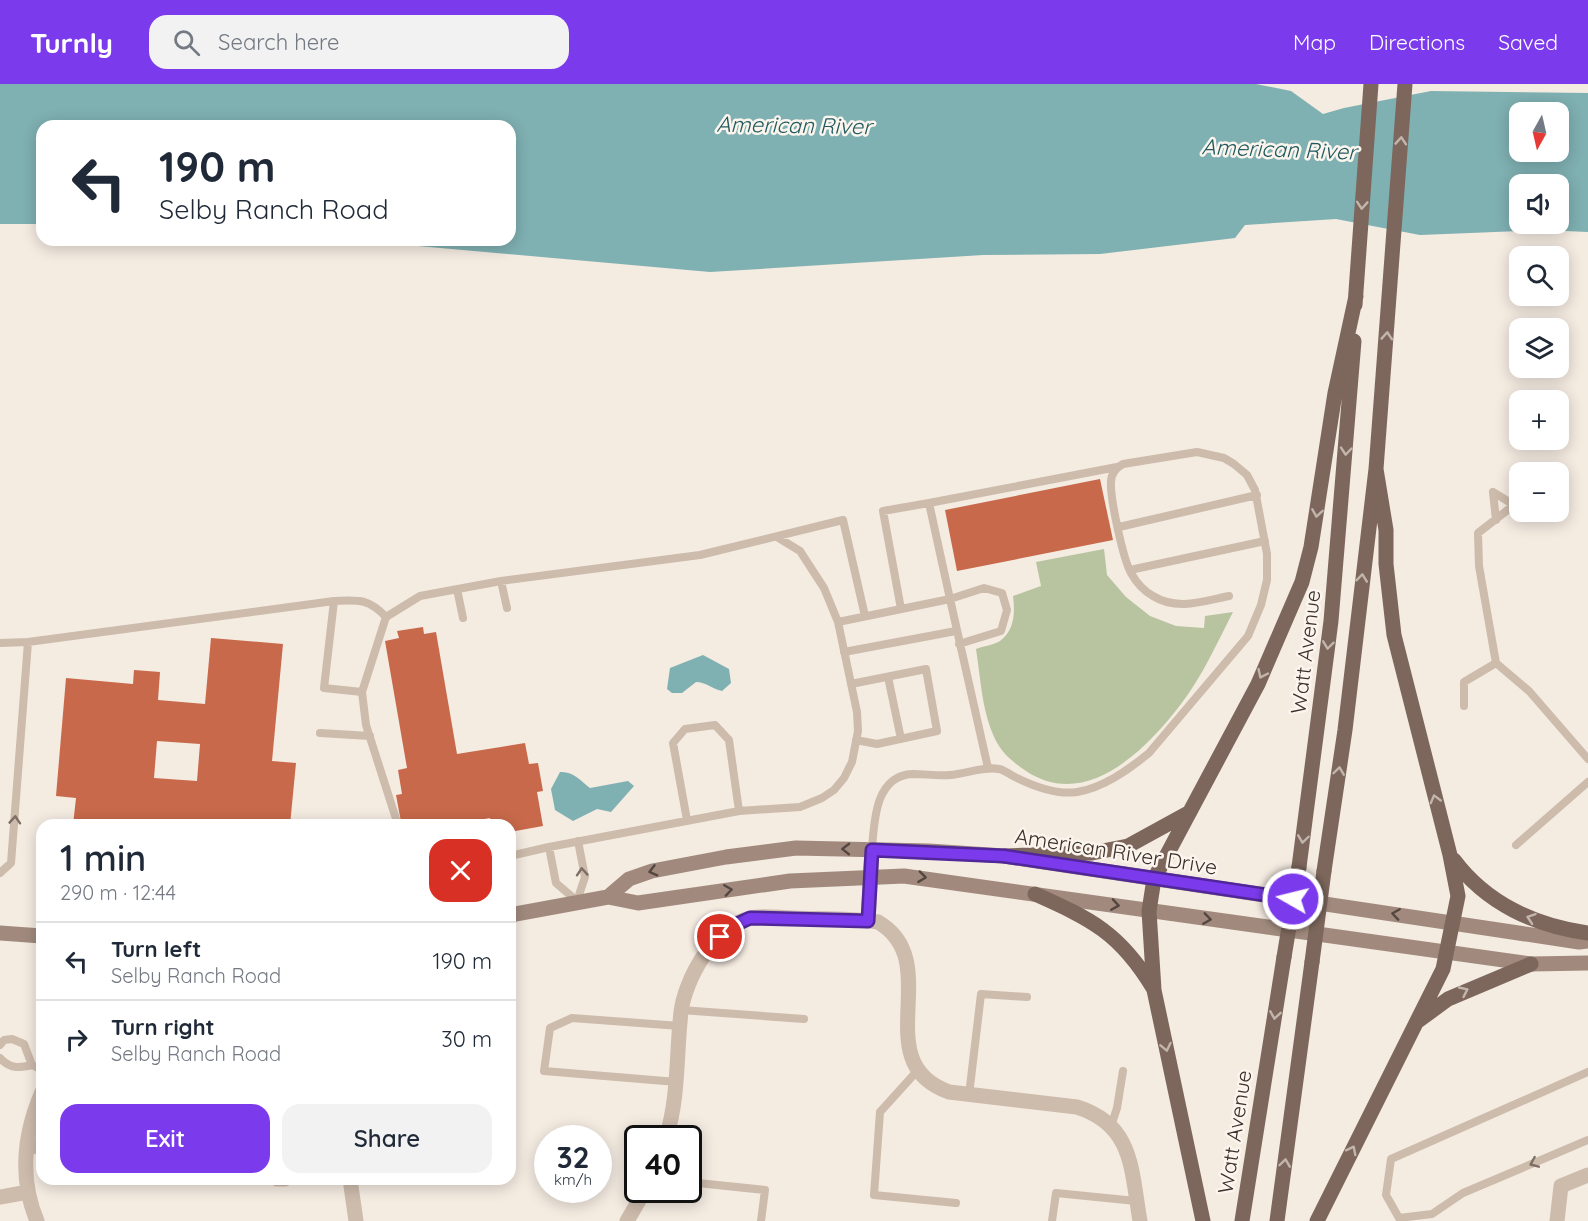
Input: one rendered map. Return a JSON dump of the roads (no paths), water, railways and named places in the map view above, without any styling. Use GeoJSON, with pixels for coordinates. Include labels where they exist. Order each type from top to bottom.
{"type":"FeatureCollection","features":[{"type":"Feature","properties":{"kind":"main road","name":"Watt Avenue"},"geometry":{"type":"LineString","coordinates":[[1242,1221],[1299,867],[1331,621],[1351,393],[1371,84]]}},
{"type":"Feature","properties":{"kind":"main road"},"geometry":{"type":"LineString","coordinates":[[1277,1221],[1345,730],[1376,469],[1405,84]]}},
{"type":"Feature","properties":{"kind":"main road"},"geometry":{"type":"LineString","coordinates":[[1203,1221],[1154,990],[1149,911],[1154,879],[1257,684],[1302,582],[1311,547],[1335,393],[1356,296]]}},
{"type":"Feature","properties":{"kind":"main road"},"geometry":{"type":"LineString","coordinates":[[1317,1221],[1443,969],[1458,896],[1450,855],[1394,635],[1386,564],[1386,530],[1376,469]]}},
{"type":"Feature","properties":{"kind":"main road"},"geometry":{"type":"LineString","coordinates":[[1004,856],[1092,853],[1128,846],[1190,812]]}},
{"type":"Feature","properties":{"kind":"main road"},"geometry":{"type":"LineString","coordinates":[[1450,855],[1465,874],[1489,896],[1516,912],[1543,922],[1588,933]]}},
{"type":"Feature","properties":{"kind":"main road"},"geometry":{"type":"LineString","coordinates":[[1035,894],[1080,914],[1106,931],[1127,949],[1154,990]]}},
{"type":"Feature","properties":{"kind":"main road"},"geometry":{"type":"LineString","coordinates":[[1416,1023],[1448,999],[1531,964]]}},
{"type":"Feature","properties":{"kind":"street","name":"American River Drive"},"geometry":{"type":"LineString","coordinates":[[608,897],[628,879],[652,871],[726,857],[796,848],[872,850],[1004,856],[1579,942],[1588,941]]}},
{"type":"Feature","properties":{"kind":"street"},"geometry":{"type":"LineString","coordinates":[[868,921],[872,850]]}},
{"type":"Feature","properties":{"kind":"street"},"geometry":{"type":"LineString","coordinates":[[516,914],[608,897],[638,903],[790,881],[870,876],[918,876],[1149,911],[1531,964],[1588,963]]}},
{"type":"Feature","properties":{"kind":"street"},"geometry":{"type":"LineString","coordinates":[[669,1125],[677,1082],[681,1010],[691,977],[699,962],[720,937],[744,920],[757,917],[878,922],[888,928],[908,959],[907,1035],[911,1058],[925,1078],[941,1089],[969,1095],[1077,1107],[1092,1112],[1111,1126],[1125,1146],[1140,1221]]}},
{"type":"Feature","properties":{"kind":"street"},"geometry":{"type":"LineString","coordinates":[[0,933],[36,936]]}},
{"type":"Feature","properties":{"kind":"street"},"geometry":{"type":"LineString","coordinates":[[36,1107],[30,1122],[34,1146],[25,1174],[37,1221]]}},
{"type":"Feature","properties":{"kind":"street"},"geometry":{"type":"LineString","coordinates":[[1557,1221],[1561,1186],[1588,1174]]}},
{"type":"Feature","properties":{"kind":"street"},"geometry":{"type":"LineString","coordinates":[[351,1185],[356,1221]]}},
{"type":"Feature","properties":{"kind":"street"},"geometry":{"type":"LineString","coordinates":[[0,1197],[28,1192]]}},
{"type":"Feature","properties":{"kind":"street"},"geometry":{"type":"LineString","coordinates":[[627,1221],[637,1203]]}},
{"type":"Feature","properties":{"kind":"lane"},"geometry":{"type":"LineString","coordinates":[[872,850],[874,825],[882,793],[898,777],[911,774],[942,776],[968,774],[988,768],[1001,769],[1035,786],[1058,792],[1076,792],[1098,786],[1130,768],[1149,753],[1248,636],[1261,606],[1267,580],[1265,541],[1257,495],[1247,476],[1234,464],[1208,453],[1186,454],[1123,464],[1118,467],[883,511],[901,609]]}},
{"type":"Feature","properties":{"kind":"lane"},"geometry":{"type":"LineString","coordinates":[[1118,467],[1112,475],[1111,484],[1119,527],[1130,570],[1141,586],[1154,596],[1169,603],[1185,605],[1230,596]]}},
{"type":"Feature","properties":{"kind":"lane"},"geometry":{"type":"LineString","coordinates":[[1119,527],[1257,495]]}},
{"type":"Feature","properties":{"kind":"lane"},"geometry":{"type":"LineString","coordinates":[[929,502],[988,768]]}},
{"type":"Feature","properties":{"kind":"lane"},"geometry":{"type":"LineString","coordinates":[[396,819],[370,736],[362,692],[386,617],[420,596],[501,581],[700,555],[843,520],[865,616]]}},
{"type":"Feature","properties":{"kind":"lane"},"geometry":{"type":"LineString","coordinates":[[1496,520],[1478,533],[1479,566],[1496,663],[1529,691],[1588,759]]}},
{"type":"Feature","properties":{"kind":"lane"},"geometry":{"type":"LineString","coordinates":[[516,855],[739,811],[800,807],[822,798],[834,790],[844,778],[852,762],[857,712],[838,622],[824,588],[800,551],[777,537]]}},
{"type":"Feature","properties":{"kind":"lane"},"geometry":{"type":"LineString","coordinates":[[1130,570],[1265,541]]}},
{"type":"Feature","properties":{"kind":"lane"},"geometry":{"type":"LineString","coordinates":[[501,581],[507,608]]}},
{"type":"Feature","properties":{"kind":"lane"},"geometry":{"type":"LineString","coordinates":[[838,622],[951,599],[984,588],[1002,593],[1007,610],[1001,631],[959,644]]}},
{"type":"Feature","properties":{"kind":"lane"},"geometry":{"type":"LineString","coordinates":[[457,590],[463,618]]}},
{"type":"Feature","properties":{"kind":"lane"},"geometry":{"type":"LineString","coordinates":[[0,643],[28,642],[334,601],[358,600],[374,605],[386,617]]}},
{"type":"Feature","properties":{"kind":"lane"},"geometry":{"type":"LineString","coordinates":[[334,601],[324,688],[362,692]]}},
{"type":"Feature","properties":{"kind":"lane"},"geometry":{"type":"LineString","coordinates":[[844,652],[956,631]]}},
{"type":"Feature","properties":{"kind":"lane"},"geometry":{"type":"LineString","coordinates":[[0,873],[11,863],[28,642]]}},
{"type":"Feature","properties":{"kind":"lane"},"geometry":{"type":"LineString","coordinates":[[1464,706],[1464,682],[1496,663]]}},
{"type":"Feature","properties":{"kind":"lane"},"geometry":{"type":"LineString","coordinates":[[851,684],[926,669],[937,731],[877,744],[856,740]]}},
{"type":"Feature","properties":{"kind":"lane"},"geometry":{"type":"LineString","coordinates":[[888,676],[901,739]]}},
{"type":"Feature","properties":{"kind":"lane"},"geometry":{"type":"LineString","coordinates":[[687,820],[673,743],[686,729],[715,725],[729,740],[739,811]]}},
{"type":"Feature","properties":{"kind":"lane"},"geometry":{"type":"LineString","coordinates":[[320,733],[370,736]]}},
{"type":"Feature","properties":{"kind":"lane"},"geometry":{"type":"LineString","coordinates":[[1516,845],[1588,782]]}},
{"type":"Feature","properties":{"kind":"lane"},"geometry":{"type":"LineString","coordinates":[[549,847],[556,883],[577,901],[585,877],[578,841]]}},
{"type":"Feature","properties":{"kind":"lane"},"geometry":{"type":"LineString","coordinates":[[969,1095],[981,994],[1027,997]]}},
{"type":"Feature","properties":{"kind":"lane"},"geometry":{"type":"LineString","coordinates":[[681,1010],[804,1019]]}},
{"type":"Feature","properties":{"kind":"lane"},"geometry":{"type":"LineString","coordinates":[[677,1082],[544,1071],[550,1028],[572,1018],[680,1026]]}},
{"type":"Feature","properties":{"kind":"lane"},"geometry":{"type":"LineString","coordinates":[[0,1045],[4,1040],[12,1039],[24,1044],[32,1065]]}},
{"type":"Feature","properties":{"kind":"lane"},"geometry":{"type":"LineString","coordinates":[[0,1058],[9,1066],[20,1068],[32,1065],[36,1067]]}},
{"type":"Feature","properties":{"kind":"lane"},"geometry":{"type":"LineString","coordinates":[[918,1070],[880,1112],[874,1195],[956,1203]]}},
{"type":"Feature","properties":{"kind":"lane"},"geometry":{"type":"LineString","coordinates":[[1111,1126],[1117,1108],[1123,1071]]}},
{"type":"Feature","properties":{"kind":"lane"},"geometry":{"type":"LineString","coordinates":[[1588,1072],[1391,1159],[1386,1195],[1399,1218],[1431,1214],[1463,1193],[1588,1140]]}},
{"type":"Feature","properties":{"kind":"lane"},"geometry":{"type":"LineString","coordinates":[[702,1183],[765,1190],[761,1221]]}},
{"type":"Feature","properties":{"kind":"lane"},"geometry":{"type":"LineString","coordinates":[[1052,1221],[1056,1193],[1136,1201]]}},
{"type":"Feature","properties":{"kind":"water","name":"American River"},"geometry":{"type":"Polygon","coordinates":[[[0,84],[1256,84],[1291,91],[1323,114],[1431,91],[1588,93],[1588,232],[1569,231],[1569,174],[1509,174],[1509,231],[1420,235],[1336,219],[1245,225],[1235,238],[1100,254],[983,255],[710,272],[418,246],[516,246],[516,120],[36,120],[36,224],[0,224],[0,84]]]}},
{"type":"Feature","properties":{"kind":"water"},"geometry":{"type":"Polygon","coordinates":[[[703,655],[729,669],[731,683],[722,691],[696,682],[682,693],[672,693],[667,689],[670,668],[703,655]]]}},
{"type":"Feature","properties":{"kind":"water"},"geometry":{"type":"Polygon","coordinates":[[[560,772],[573,775],[590,788],[628,781],[634,786],[611,812],[597,809],[573,821],[555,810],[551,789],[560,772]]]}}]}
